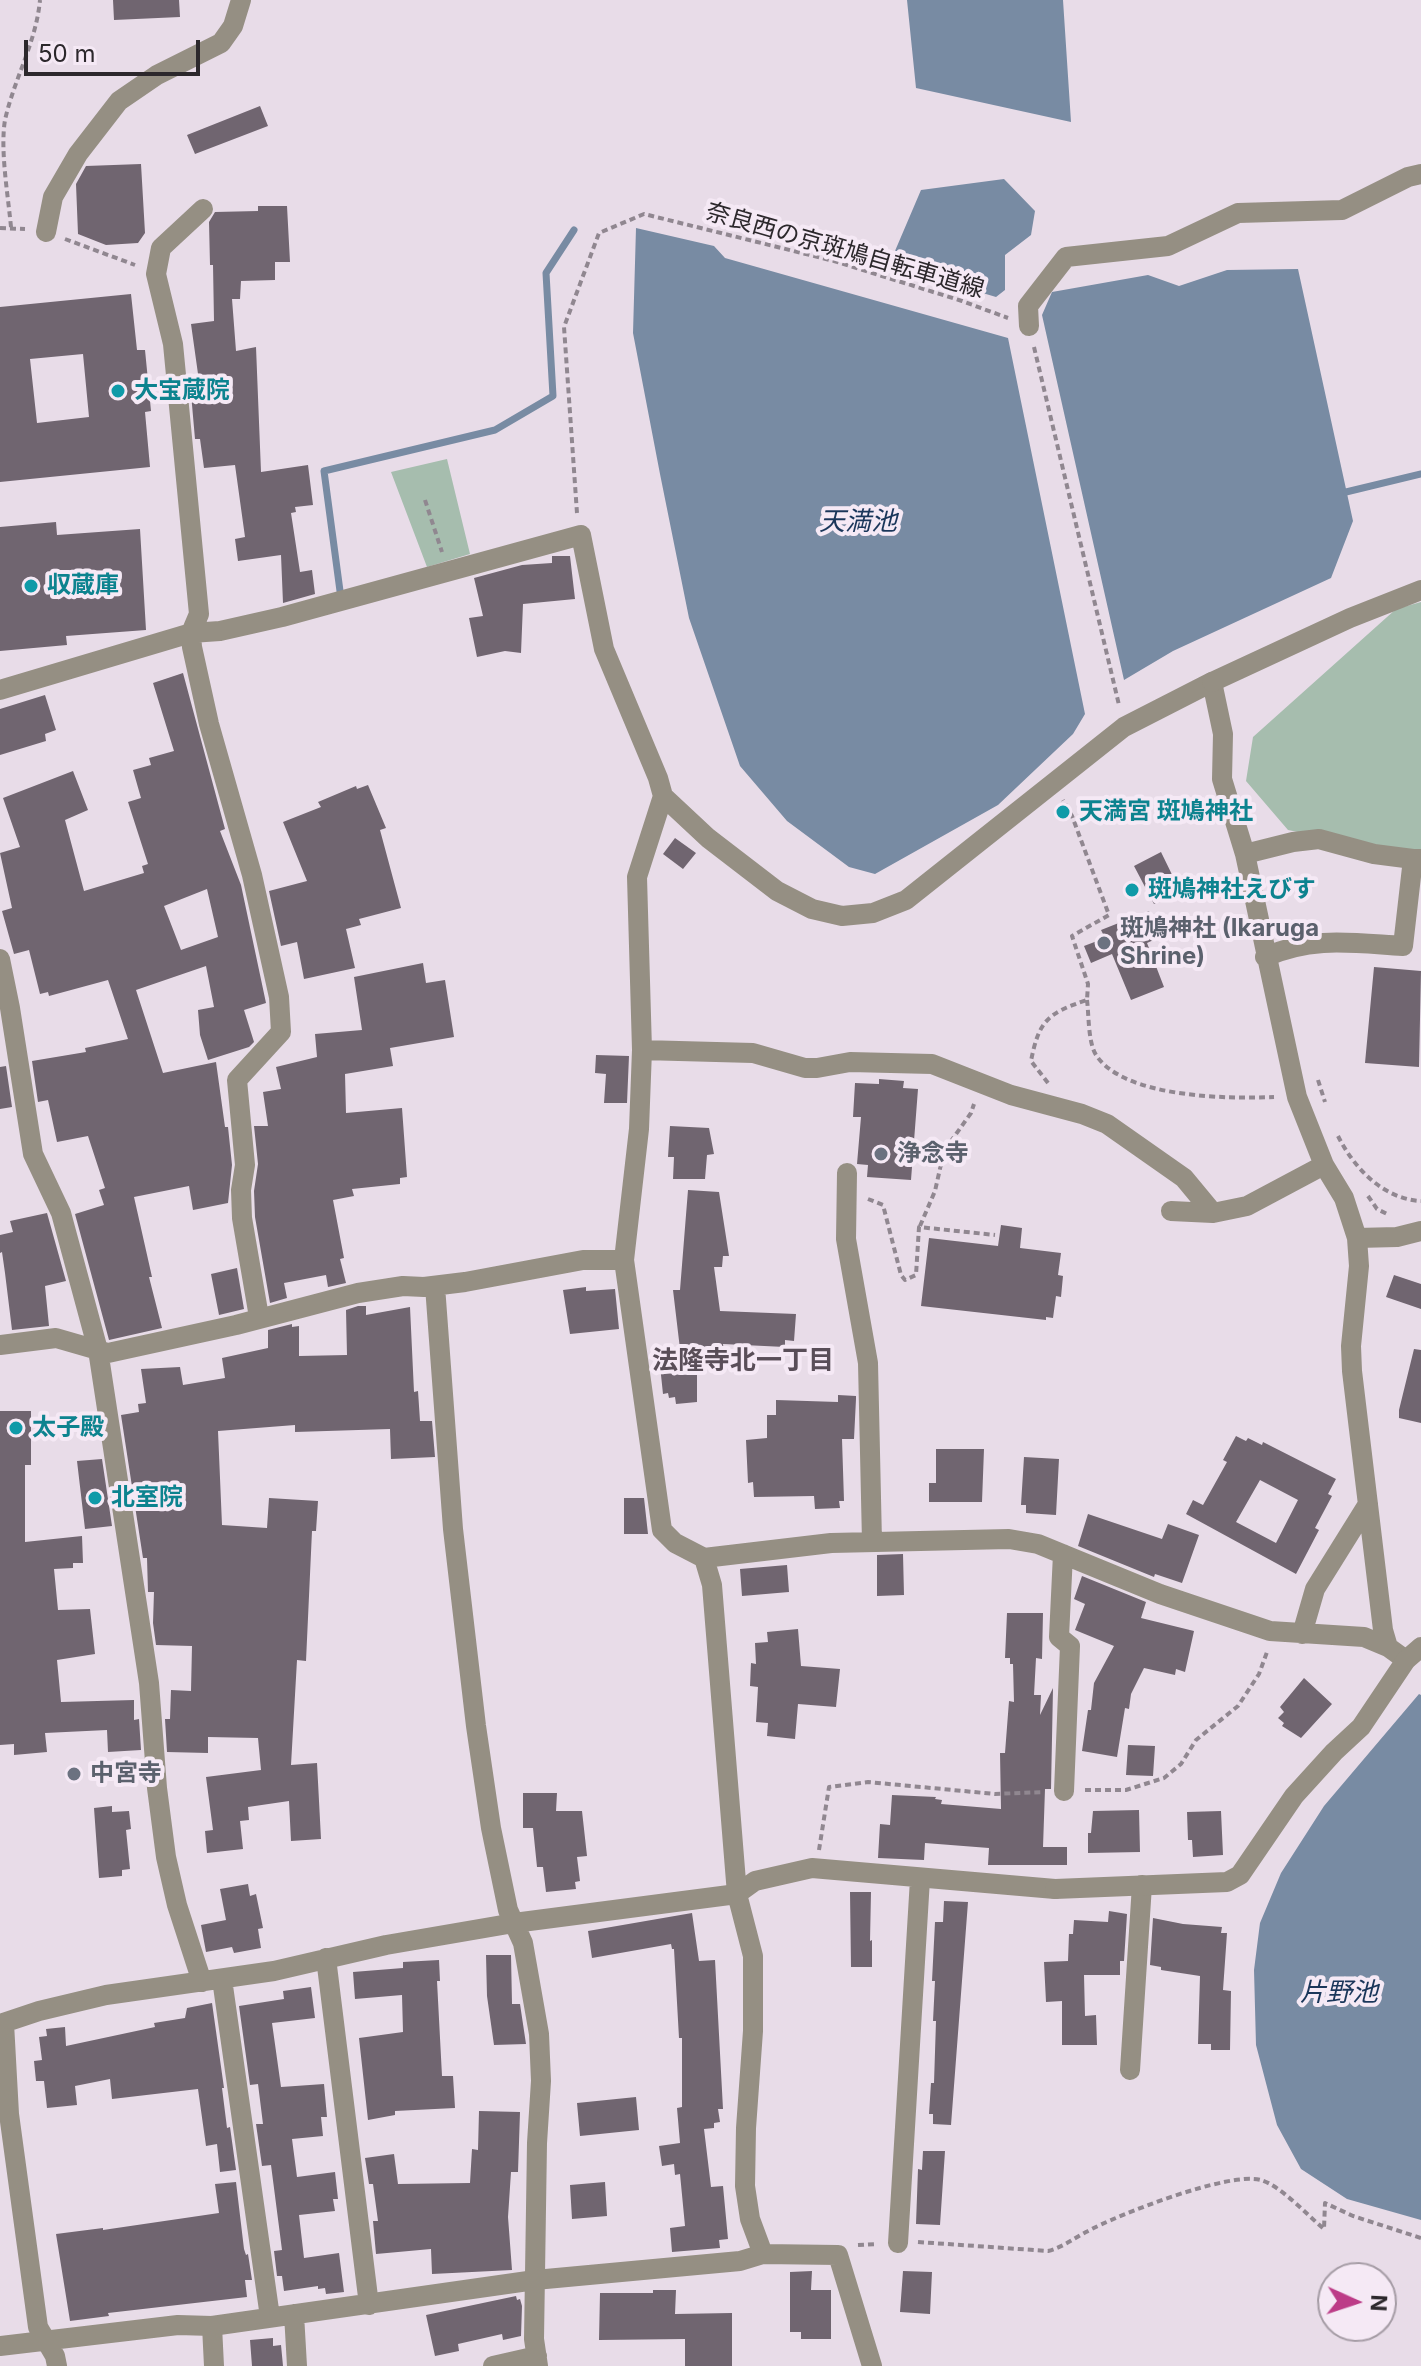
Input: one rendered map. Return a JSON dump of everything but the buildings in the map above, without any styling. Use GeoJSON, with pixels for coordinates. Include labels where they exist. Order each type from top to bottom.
{"type":"FeatureCollection","features":[{"type":"Feature","properties":{"kind":"street"},"geometry":{"type":"LineString","coordinates":[[46,232],[53,197],[78,154],[119,101],[157,75],[221,43],[233,26],[241,0]]}},
{"type":"Feature","properties":{"kind":"street"},"geometry":{"type":"LineString","coordinates":[[1029,326],[1028,306],[1066,257],[1168,246],[1238,213],[1342,210],[1408,177],[1421,174]]}},
{"type":"Feature","properties":{"kind":"street"},"geometry":{"type":"LineString","coordinates":[[203,209],[161,248],[156,274],[175,360],[199,614],[191,633],[192,647],[209,724],[252,875],[279,997],[281,1032],[237,1080],[245,1165],[241,1190],[242,1218],[259,1317]]}},
{"type":"Feature","properties":{"kind":"street"},"geometry":{"type":"LineString","coordinates":[[0,690],[191,633],[220,631],[282,617],[448,574],[581,535],[604,649],[663,796],[708,838],[777,891],[812,909],[842,916],[873,913],[906,900],[1124,727],[1350,618],[1421,590]]}},
{"type":"Feature","properties":{"kind":"street"},"geometry":{"type":"LineString","coordinates":[[1212,682],[1223,734],[1222,779],[1245,854],[1297,1097],[1324,1165],[1344,1198],[1357,1238],[1359,1266],[1351,1346],[1383,1630],[1388,1647]]}},
{"type":"Feature","properties":{"kind":"street"},"geometry":{"type":"LineString","coordinates":[[57,2366],[38,2327],[16,2180],[2,2023],[106,1995],[274,1971],[326,1958],[514,1923],[737,1894],[755,1881],[812,1868],[1055,1889],[1227,1882],[1240,1875],[1294,1796],[1361,1727],[1413,1653],[1364,1637],[1270,1631],[1160,1594],[1038,1544],[1009,1539],[831,1543],[704,1558],[675,1543],[662,1530],[624,1260],[639,1129],[642,1050],[637,877],[663,796]]}},
{"type":"Feature","properties":{"kind":"street"},"geometry":{"type":"LineString","coordinates":[[1245,854],[1319,839],[1374,854],[1417,859],[1403,946],[1333,941],[1304,943],[1265,957]]}},
{"type":"Feature","properties":{"kind":"street"},"geometry":{"type":"LineString","coordinates":[[0,959],[33,1154],[61,1213],[98,1350],[149,1683],[166,1857],[177,1905],[212,1980],[270,2317]]}},
{"type":"Feature","properties":{"kind":"street"},"geometry":{"type":"LineString","coordinates":[[642,1050],[753,1053],[805,1068],[850,1062],[932,1064],[1011,1095],[1107,1124],[1184,1178],[1213,1213]]}},
{"type":"Feature","properties":{"kind":"street"},"geometry":{"type":"LineString","coordinates":[[1171,1211],[1213,1213],[1247,1206],[1324,1165]]}},
{"type":"Feature","properties":{"kind":"street"},"geometry":{"type":"LineString","coordinates":[[847,1182],[846,1239],[868,1363],[872,1542]]}},
{"type":"Feature","properties":{"kind":"street"},"geometry":{"type":"LineString","coordinates":[[1357,1238],[1397,1237],[1421,1231]]}},
{"type":"Feature","properties":{"kind":"street"},"geometry":{"type":"LineString","coordinates":[[0,1345],[56,1338],[108,1353],[236,1325],[358,1293],[403,1286],[435,1286],[583,1260],[624,1260]]}},
{"type":"Feature","properties":{"kind":"street"},"geometry":{"type":"LineString","coordinates":[[435,1286],[453,1529],[476,1726],[491,1828],[508,1910],[523,1943],[539,2034],[541,2081],[534,2339],[538,2361],[493,2366]]}},
{"type":"Feature","properties":{"kind":"street"},"geometry":{"type":"LineString","coordinates":[[1302,1634],[1315,1589],[1368,1504]]}},
{"type":"Feature","properties":{"kind":"street"},"geometry":{"type":"LineString","coordinates":[[1063,1554],[1059,1637],[1070,1646],[1064,1791]]}},
{"type":"Feature","properties":{"kind":"street"},"geometry":{"type":"LineString","coordinates":[[704,1558],[712,1585],[737,1894],[753,1956],[753,2031],[745,2186],[750,2219],[763,2254]]}},
{"type":"Feature","properties":{"kind":"street"},"geometry":{"type":"LineString","coordinates":[[898,2243],[920,1879]]}},
{"type":"Feature","properties":{"kind":"street"},"geometry":{"type":"LineString","coordinates":[[1130,2070],[1142,1885]]}},
{"type":"Feature","properties":{"kind":"street"},"geometry":{"type":"LineString","coordinates":[[326,1958],[369,2305]]}},
{"type":"Feature","properties":{"kind":"street"},"geometry":{"type":"LineString","coordinates":[[0,2346],[178,2325],[212,2326],[535,2280],[740,2261],[763,2254],[838,2255],[872,2366]]}},
{"type":"Feature","properties":{"kind":"street"},"geometry":{"type":"LineString","coordinates":[[294,2314],[297,2366]]}},
{"type":"Feature","properties":{"kind":"street"},"geometry":{"type":"LineString","coordinates":[[212,2326],[214,2366]]}},
{"type":"Feature","properties":{"kind":"path"},"geometry":{"type":"LineString","coordinates":[[11,227],[4,122],[37,27],[40,0]]}},
{"type":"Feature","properties":{"kind":"path","name":"奈良西の京斑鳩自転車道線"},"geometry":{"type":"LineString","coordinates":[[581,535],[576,506],[564,327],[599,233],[644,214],[834,261],[962,301],[1029,326]]}},
{"type":"Feature","properties":{"kind":"path"},"geometry":{"type":"LineString","coordinates":[[0,228],[46,232],[156,274]]}},
{"type":"Feature","properties":{"kind":"path"},"geometry":{"type":"LineString","coordinates":[[1029,326],[1124,727]]}},
{"type":"Feature","properties":{"kind":"path"},"geometry":{"type":"LineString","coordinates":[[425,500],[448,574]]}},
{"type":"Feature","properties":{"kind":"path"},"geometry":{"type":"LineString","coordinates":[[1072,816],[1109,915],[1072,936],[1088,984],[1087,1000],[1094,1052],[1108,1070],[1135,1082],[1185,1094],[1242,1098],[1297,1097]]}},
{"type":"Feature","properties":{"kind":"path"},"geometry":{"type":"LineString","coordinates":[[1061,1108],[1061,1099],[1031,1061],[1036,1035],[1056,1011],[1087,1000]]}},
{"type":"Feature","properties":{"kind":"path"},"geometry":{"type":"LineString","coordinates":[[1315,1070],[1327,1109]]}},
{"type":"Feature","properties":{"kind":"path"},"geometry":{"type":"LineString","coordinates":[[847,1182],[883,1205],[901,1275],[905,1280],[916,1275],[919,1227],[935,1191],[944,1151],[971,1113],[982,1083]]}},
{"type":"Feature","properties":{"kind":"path"},"geometry":{"type":"LineString","coordinates":[[1332,1124],[1362,1183]]}},
{"type":"Feature","properties":{"kind":"path"},"geometry":{"type":"LineString","coordinates":[[1357,1168],[1396,1195],[1421,1201]]}},
{"type":"Feature","properties":{"kind":"path"},"geometry":{"type":"LineString","coordinates":[[1373,1205],[1385,1214]]}},
{"type":"Feature","properties":{"kind":"path"},"geometry":{"type":"LineString","coordinates":[[919,1227],[995,1235]]}},
{"type":"Feature","properties":{"kind":"path"},"geometry":{"type":"LineString","coordinates":[[838,2255],[855,2245],[929,2242],[1048,2251],[1062,2247],[1088,2231],[1173,2197],[1219,2182],[1246,2178],[1263,2181],[1275,2188],[1324,2229],[1325,2203],[1353,2216],[1421,2238]]}},
{"type":"Feature","properties":{"kind":"green space"},"geometry":{"type":"Polygon","coordinates":[[[447,459],[470,554],[427,567],[391,472],[447,459]]]}},
{"type":"Feature","properties":{"kind":"green space"},"geometry":{"type":"Polygon","coordinates":[[[1421,602],[1421,850],[1387,850],[1288,830],[1246,781],[1253,737],[1396,609],[1421,602]]]}},
{"type":"Feature","properties":{"kind":"water"},"geometry":{"type":"Polygon","coordinates":[[[907,0],[1063,0],[1071,122],[916,88],[907,0]]]}},
{"type":"Feature","properties":{"kind":"water"},"geometry":{"type":"Polygon","coordinates":[[[1004,179],[1035,211],[1031,235],[1005,255],[1005,290],[996,297],[889,265],[921,190],[1004,179]]]}},
{"type":"Feature","properties":{"kind":"water","name":"天満池"},"geometry":{"type":"Polygon","coordinates":[[[636,228],[714,246],[725,258],[1008,338],[1085,714],[1073,734],[998,805],[875,874],[849,867],[787,821],[740,766],[689,618],[660,474],[633,333],[636,228]]]}},
{"type":"Feature","properties":{"kind":"water"},"geometry":{"type":"Polygon","coordinates":[[[1298,269],[1353,521],[1331,578],[1173,651],[1124,680],[1042,315],[1052,292],[1148,275],[1179,286],[1227,270],[1298,269]]]}},
{"type":"Feature","properties":{"kind":"water","name":"片野池"},"geometry":{"type":"Polygon","coordinates":[[[1419,1694],[1421,2220],[1347,2199],[1301,2169],[1277,2125],[1256,2045],[1254,1970],[1260,1923],[1281,1873],[1324,1806],[1419,1694]]]}},
{"type":"Feature","properties":{"kind":"waterway"},"geometry":{"type":"LineString","coordinates":[[340,591],[324,471],[495,430],[553,396],[546,273],[574,230]]}},
{"type":"Feature","properties":{"kind":"waterway"},"geometry":{"type":"LineString","coordinates":[[1346,492],[1421,474]]}},
{"type":"Feature","properties":{"kind":"place","name":"大宝蔵院"},"geometry":{"type":"Point","coordinates":[118,391]}},
{"type":"Feature","properties":{"kind":"place","name":"収蔵庫"},"geometry":{"type":"Point","coordinates":[31,586]}},
{"type":"Feature","properties":{"kind":"place","name":"天満宮 斑鳩神社"},"geometry":{"type":"Point","coordinates":[1063,812]}},
{"type":"Feature","properties":{"kind":"place","name":"斑鳩神社えびす"},"geometry":{"type":"Point","coordinates":[1132,890]}},
{"type":"Feature","properties":{"kind":"place","name":"斑鳩神社 (Ikaruga Shrine)"},"geometry":{"type":"Point","coordinates":[1104,943]}},
{"type":"Feature","properties":{"kind":"place","name":"浄念寺"},"geometry":{"type":"Point","coordinates":[881,1154]}},
{"type":"Feature","properties":{"kind":"place","name":"太子殿"},"geometry":{"type":"Point","coordinates":[16,1428]}},
{"type":"Feature","properties":{"kind":"place","name":"北室院"},"geometry":{"type":"Point","coordinates":[95,1498]}},
{"type":"Feature","properties":{"kind":"place","name":"中宮寺"},"geometry":{"type":"Point","coordinates":[74,1774]}},
{"type":"Feature","properties":{"kind":"district","name":"法隆寺北一丁目"},"geometry":{"type":"Point","coordinates":[743,1361]}}]}
